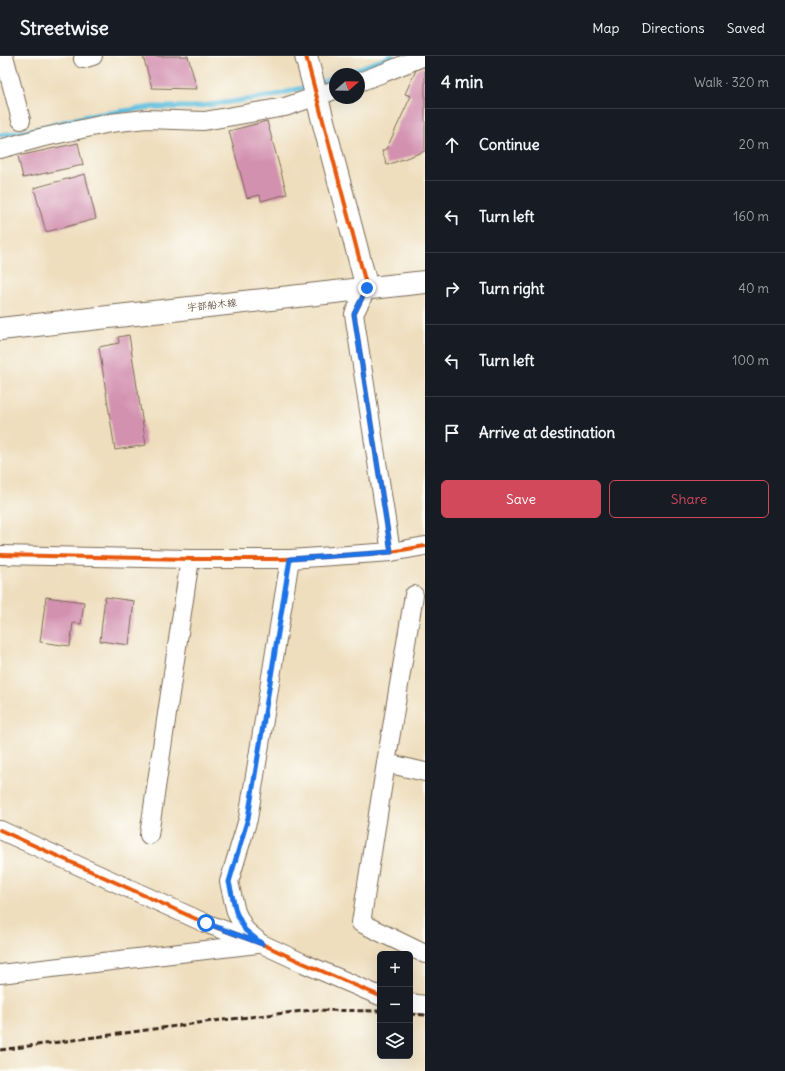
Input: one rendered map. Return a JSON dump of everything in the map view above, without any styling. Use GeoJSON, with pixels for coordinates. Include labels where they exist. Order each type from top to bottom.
{"type":"FeatureCollection","features":[{"type":"Feature","properties":{"kind":"main road"},"geometry":{"type":"LineString","coordinates":[[306,56],[326,93],[367,288]]}},
{"type":"Feature","properties":{"kind":"main road","name":"宇部船木線"},"geometry":{"type":"LineString","coordinates":[[0,329],[425,282]]}},
{"type":"Feature","properties":{"kind":"street"},"geometry":{"type":"LineString","coordinates":[[4,56],[21,120]]}},
{"type":"Feature","properties":{"kind":"street"},"geometry":{"type":"LineString","coordinates":[[365,80],[425,56]]}},
{"type":"Feature","properties":{"kind":"street"},"geometry":{"type":"LineString","coordinates":[[0,149],[40,138],[110,123],[146,120],[204,121],[285,106],[326,93]]}},
{"type":"Feature","properties":{"kind":"street"},"geometry":{"type":"LineString","coordinates":[[367,288],[354,314],[391,552]]}},
{"type":"Feature","properties":{"kind":"street"},"geometry":{"type":"LineString","coordinates":[[0,555],[190,559],[290,559],[391,552],[425,546]]}},
{"type":"Feature","properties":{"kind":"street"},"geometry":{"type":"LineString","coordinates":[[149,835],[190,559]]}},
{"type":"Feature","properties":{"kind":"street"},"geometry":{"type":"LineString","coordinates":[[262,944],[245,930],[236,912],[229,882],[248,818],[290,559]]}},
{"type":"Feature","properties":{"kind":"street"},"geometry":{"type":"LineString","coordinates":[[414,595],[361,923],[425,954]]}},
{"type":"Feature","properties":{"kind":"street"},"geometry":{"type":"LineString","coordinates":[[386,764],[425,772]]}},
{"type":"Feature","properties":{"kind":"street"},"geometry":{"type":"LineString","coordinates":[[0,830],[206,923],[262,944],[377,995]]}},
{"type":"Feature","properties":{"kind":"street"},"geometry":{"type":"LineString","coordinates":[[0,974],[262,944]]}},
{"type":"Feature","properties":{"kind":"street"},"geometry":{"type":"LineString","coordinates":[[413,1003],[425,1005]]}},
{"type":"Feature","properties":{"kind":"building"},"geometry":{"type":"Polygon","coordinates":[[[143,56],[188,56],[197,89],[152,88],[143,56]]]}},
{"type":"Feature","properties":{"kind":"building"},"geometry":{"type":"Polygon","coordinates":[[[425,66],[425,151],[387,165],[382,151],[387,148],[411,96],[405,94],[416,70],[425,66]]]}},
{"type":"Feature","properties":{"kind":"building"},"geometry":{"type":"Polygon","coordinates":[[[267,121],[287,194],[261,201],[260,195],[247,198],[229,131],[267,121]]]}},
{"type":"Feature","properties":{"kind":"building"},"geometry":{"type":"Polygon","coordinates":[[[78,143],[83,165],[23,178],[18,156],[78,143]]]}},
{"type":"Feature","properties":{"kind":"building"},"geometry":{"type":"Polygon","coordinates":[[[85,174],[96,219],[46,232],[34,188],[85,174]]]}},
{"type":"Feature","properties":{"kind":"building"},"geometry":{"type":"Polygon","coordinates":[[[129,335],[146,445],[115,450],[99,347],[119,343],[118,337],[129,335]]]}},
{"type":"Feature","properties":{"kind":"building"},"geometry":{"type":"Polygon","coordinates":[[[46,597],[84,602],[81,624],[73,623],[70,646],[40,642],[46,597]]]}},
{"type":"Feature","properties":{"kind":"building"},"geometry":{"type":"Polygon","coordinates":[[[105,597],[134,601],[129,645],[100,641],[105,597]]]}},
{"type":"Feature","properties":{"kind":"waterway"},"geometry":{"type":"LineString","coordinates":[[360,68],[392,56]]}},
{"type":"Feature","properties":{"kind":"waterway"},"geometry":{"type":"LineString","coordinates":[[319,83],[329,79]]}},
{"type":"Feature","properties":{"kind":"waterway"},"geometry":{"type":"LineString","coordinates":[[0,135],[27,131],[87,116],[152,107],[194,107],[272,96],[309,86]]}},
{"type":"Feature","properties":{"kind":"railway"},"geometry":{"type":"LineString","coordinates":[[0,1050],[213,1021],[312,1010],[377,1011]]}},
{"type":"Feature","properties":{"kind":"railway"},"geometry":{"type":"LineString","coordinates":[[413,1014],[425,1015]]}},
{"type":"Feature","properties":{"kind":"cycle path"},"geometry":{"type":"LineString","coordinates":[[306,56],[367,288],[354,314],[391,552]]}},
{"type":"Feature","properties":{"kind":"cycle path"},"geometry":{"type":"LineString","coordinates":[[0,555],[190,559],[290,559],[391,552],[425,546]]}},
{"type":"Feature","properties":{"kind":"cycle path"},"geometry":{"type":"LineString","coordinates":[[0,830],[205,923],[262,944],[377,995]]}},
{"type":"Feature","properties":{"kind":"route"},"geometry":{"type":"LineString","coordinates":[[206,923],[262,944],[245,930],[236,912],[229,882],[248,818],[290,559],[391,552],[354,314],[367,288]]}}]}
